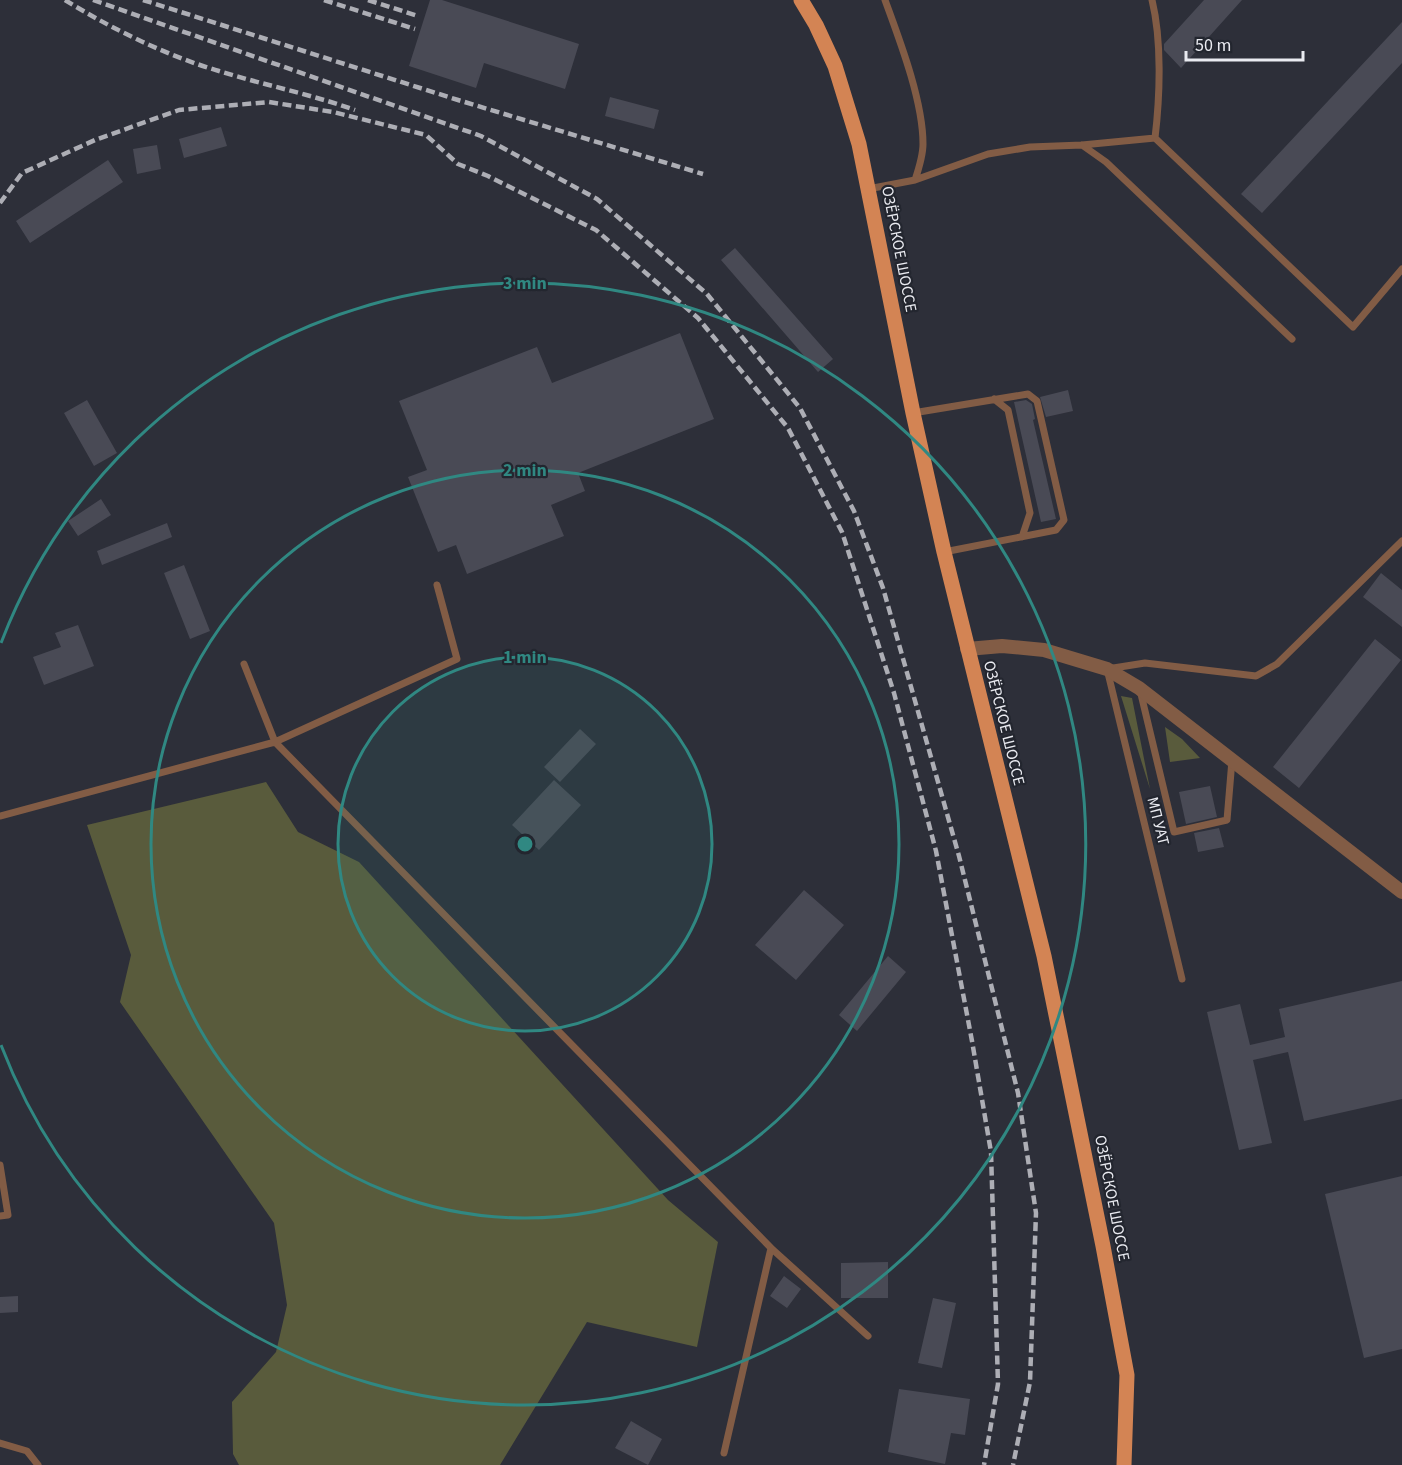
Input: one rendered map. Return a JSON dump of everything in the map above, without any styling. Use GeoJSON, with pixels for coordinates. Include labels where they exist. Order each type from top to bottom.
{"type":"FeatureCollection","features":[{"type":"Feature","properties":{"kind":"main road","name":"ОЗЁРСКОЕ ШОССЕ"},"geometry":{"type":"LineString","coordinates":[[801,0],[816,25],[835,66],[850,110],[944,552],[1044,956],[1127,1375],[1124,1465]]}},
{"type":"Feature","properties":{"kind":"street"},"geometry":{"type":"LineString","coordinates":[[967,649],[1002,646],[1044,650],[1107,669],[1139,688],[1402,892]]}},
{"type":"Feature","properties":{"kind":"lane"},"geometry":{"type":"LineString","coordinates":[[885,0],[903,48],[920,113],[923,144],[921,163],[915,180]]}},
{"type":"Feature","properties":{"kind":"lane"},"geometry":{"type":"LineString","coordinates":[[1152,0],[1156,18],[1159,105],[1155,138]]}},
{"type":"Feature","properties":{"kind":"lane"},"geometry":{"type":"LineString","coordinates":[[868,189],[915,180],[988,154],[1030,147],[1155,138],[1353,327],[1402,269]]}},
{"type":"Feature","properties":{"kind":"lane"},"geometry":{"type":"LineString","coordinates":[[1082,145],[1106,162],[1292,339]]}},
{"type":"Feature","properties":{"kind":"lane"},"geometry":{"type":"LineString","coordinates":[[913,413],[1028,394],[1037,401],[1064,519],[1056,530],[944,552]]}},
{"type":"Feature","properties":{"kind":"lane"},"geometry":{"type":"LineString","coordinates":[[994,399],[1008,410],[1030,513],[1022,537]]}},
{"type":"Feature","properties":{"kind":"lane"},"geometry":{"type":"LineString","coordinates":[[1107,669],[1145,663],[1256,676],[1277,664],[1402,541]]}},
{"type":"Feature","properties":{"kind":"lane"},"geometry":{"type":"LineString","coordinates":[[0,816],[275,742],[457,659],[437,585]]}},
{"type":"Feature","properties":{"kind":"lane"},"geometry":{"type":"LineString","coordinates":[[244,664],[275,742],[771,1248],[868,1336]]}},
{"type":"Feature","properties":{"kind":"lane","name":"МП УАТ"},"geometry":{"type":"LineString","coordinates":[[1107,669],[1182,979]]}},
{"type":"Feature","properties":{"kind":"lane"},"geometry":{"type":"LineString","coordinates":[[1139,688],[1174,832],[1227,820],[1232,760]]}},
{"type":"Feature","properties":{"kind":"lane"},"geometry":{"type":"LineString","coordinates":[[0,1165],[8,1215],[0,1216]]}},
{"type":"Feature","properties":{"kind":"lane"},"geometry":{"type":"LineString","coordinates":[[724,1453],[771,1248]]}},
{"type":"Feature","properties":{"kind":"lane"},"geometry":{"type":"LineString","coordinates":[[0,1443],[27,1451],[38,1465]]}},
{"type":"Feature","properties":{"kind":"green space"},"geometry":{"type":"Polygon","coordinates":[[[1121,696],[1132,698],[1150,789],[1121,696]]]}},
{"type":"Feature","properties":{"kind":"green space"},"geometry":{"type":"Polygon","coordinates":[[[1165,727],[1182,739],[1200,758],[1170,762],[1165,727]]]}},
{"type":"Feature","properties":{"kind":"green space"},"geometry":{"type":"Polygon","coordinates":[[[266,782],[298,832],[359,862],[668,1200],[718,1242],[697,1347],[587,1322],[500,1465],[239,1465],[233,1454],[232,1402],[276,1352],[287,1305],[274,1223],[120,1002],[131,955],[87,825],[266,782]]]}},
{"type":"Feature","properties":{"kind":"building"},"geometry":{"type":"Polygon","coordinates":[[[430,0],[442,0],[579,44],[565,89],[484,63],[476,88],[409,66],[430,0]]]}},
{"type":"Feature","properties":{"kind":"building"},"geometry":{"type":"Polygon","coordinates":[[[1204,0],[1242,0],[1181,68],[1164,50],[1164,44],[1204,0]]]}},
{"type":"Feature","properties":{"kind":"building"},"geometry":{"type":"Polygon","coordinates":[[[1402,22],[1402,63],[1262,213],[1241,194],[1402,22]]]}},
{"type":"Feature","properties":{"kind":"building"},"geometry":{"type":"Polygon","coordinates":[[[610,97],[659,110],[654,129],[605,116],[610,97]]]}},
{"type":"Feature","properties":{"kind":"building"},"geometry":{"type":"Polygon","coordinates":[[[221,127],[227,146],[184,158],[179,139],[221,127]]]}},
{"type":"Feature","properties":{"kind":"building"},"geometry":{"type":"Polygon","coordinates":[[[157,145],[161,169],[137,174],[133,149],[157,145]]]}},
{"type":"Feature","properties":{"kind":"building"},"geometry":{"type":"Polygon","coordinates":[[[108,160],[123,182],[30,243],[16,221],[108,160]]]}},
{"type":"Feature","properties":{"kind":"building"},"geometry":{"type":"Polygon","coordinates":[[[735,248],[833,359],[818,372],[721,260],[735,248]]]}},
{"type":"Feature","properties":{"kind":"building"},"geometry":{"type":"Polygon","coordinates":[[[680,333],[714,419],[578,473],[585,491],[551,505],[564,536],[467,574],[456,545],[438,552],[408,477],[427,470],[399,401],[537,347],[552,383],[680,333]]]}},
{"type":"Feature","properties":{"kind":"building"},"geometry":{"type":"Polygon","coordinates":[[[1068,390],[1073,411],[1046,417],[1040,397],[1068,390]]]}},
{"type":"Feature","properties":{"kind":"building"},"geometry":{"type":"Polygon","coordinates":[[[87,400],[117,453],[94,466],[64,413],[87,400]]]}},
{"type":"Feature","properties":{"kind":"building"},"geometry":{"type":"Polygon","coordinates":[[[1026,400],[1032,404],[1035,419],[1033,420],[1056,519],[1041,522],[1014,402],[1026,400]]]}},
{"type":"Feature","properties":{"kind":"building"},"geometry":{"type":"Polygon","coordinates":[[[101,499],[111,515],[78,536],[68,521],[101,499]]]}},
{"type":"Feature","properties":{"kind":"building"},"geometry":{"type":"Polygon","coordinates":[[[167,523],[172,537],[102,565],[97,551],[167,523]]]}},
{"type":"Feature","properties":{"kind":"building"},"geometry":{"type":"Polygon","coordinates":[[[184,565],[210,631],[190,639],[164,573],[184,565]]]}},
{"type":"Feature","properties":{"kind":"building"},"geometry":{"type":"Polygon","coordinates":[[[1381,573],[1402,590],[1402,627],[1363,597],[1381,573]]]}},
{"type":"Feature","properties":{"kind":"building"},"geometry":{"type":"Polygon","coordinates":[[[78,625],[94,666],[44,685],[33,657],[61,647],[55,633],[78,625]]]}},
{"type":"Feature","properties":{"kind":"building"},"geometry":{"type":"Polygon","coordinates":[[[1375,639],[1401,660],[1299,788],[1273,767],[1375,639]]]}},
{"type":"Feature","properties":{"kind":"building"},"geometry":{"type":"Polygon","coordinates":[[[580,729],[596,744],[560,782],[544,767],[580,729]]]}},
{"type":"Feature","properties":{"kind":"building"},"geometry":{"type":"Polygon","coordinates":[[[554,780],[581,805],[539,850],[512,825],[554,780]]]}},
{"type":"Feature","properties":{"kind":"building"},"geometry":{"type":"Polygon","coordinates":[[[1210,786],[1217,817],[1186,824],[1179,792],[1210,786]]]}},
{"type":"Feature","properties":{"kind":"building"},"geometry":{"type":"Polygon","coordinates":[[[1219,828],[1224,847],[1198,852],[1194,833],[1219,828]]]}},
{"type":"Feature","properties":{"kind":"building"},"geometry":{"type":"Polygon","coordinates":[[[804,890],[844,925],[796,980],[755,945],[804,890]]]}},
{"type":"Feature","properties":{"kind":"building"},"geometry":{"type":"Polygon","coordinates":[[[888,956],[906,972],[857,1031],[839,1015],[888,956]]]}},
{"type":"Feature","properties":{"kind":"building"},"geometry":{"type":"Polygon","coordinates":[[[1402,981],[1402,1099],[1304,1121],[1288,1052],[1253,1060],[1272,1143],[1239,1150],[1207,1012],[1240,1004],[1250,1045],[1285,1037],[1279,1009],[1402,981]]]}},
{"type":"Feature","properties":{"kind":"building"},"geometry":{"type":"Polygon","coordinates":[[[1402,1176],[1402,1349],[1364,1358],[1325,1194],[1402,1176]]]}},
{"type":"Feature","properties":{"kind":"building"},"geometry":{"type":"Polygon","coordinates":[[[888,1262],[888,1298],[841,1298],[841,1263],[888,1262]]]}},
{"type":"Feature","properties":{"kind":"building"},"geometry":{"type":"Polygon","coordinates":[[[784,1276],[801,1289],[787,1308],[770,1296],[784,1276]]]}},
{"type":"Feature","properties":{"kind":"building"},"geometry":{"type":"Polygon","coordinates":[[[18,1296],[18,1312],[0,1313],[0,1297],[18,1296]]]}},
{"type":"Feature","properties":{"kind":"building"},"geometry":{"type":"Polygon","coordinates":[[[933,1298],[956,1303],[942,1368],[918,1363],[933,1298]]]}},
{"type":"Feature","properties":{"kind":"building"},"geometry":{"type":"Polygon","coordinates":[[[899,1389],[970,1399],[965,1435],[951,1433],[945,1464],[888,1452],[899,1389]]]}},
{"type":"Feature","properties":{"kind":"building"},"geometry":{"type":"Polygon","coordinates":[[[631,1421],[662,1439],[648,1465],[615,1448],[631,1421]]]}},
{"type":"Feature","properties":{"kind":"railway"},"geometry":{"type":"LineString","coordinates":[[65,0],[120,31],[179,58],[355,110]]}},
{"type":"Feature","properties":{"kind":"railway"},"geometry":{"type":"LineString","coordinates":[[93,0],[481,136],[597,199],[707,294],[800,408],[854,511],[883,588],[959,856],[1018,1093],[1036,1213],[1030,1382],[1013,1465]]}},
{"type":"Feature","properties":{"kind":"railway"},"geometry":{"type":"LineString","coordinates":[[143,0],[458,100],[703,174]]}},
{"type":"Feature","properties":{"kind":"railway"},"geometry":{"type":"LineString","coordinates":[[324,0],[415,29]]}},
{"type":"Feature","properties":{"kind":"railway"},"geometry":{"type":"LineString","coordinates":[[368,0],[418,16]]}},
{"type":"Feature","properties":{"kind":"railway"},"geometry":{"type":"LineString","coordinates":[[0,203],[22,173],[95,140],[179,110],[269,102],[333,112],[426,135],[458,164],[488,176],[596,230],[698,318],[788,428],[842,532],[894,693],[936,851],[972,1041],[991,1152],[998,1384],[984,1465]]}}]}
